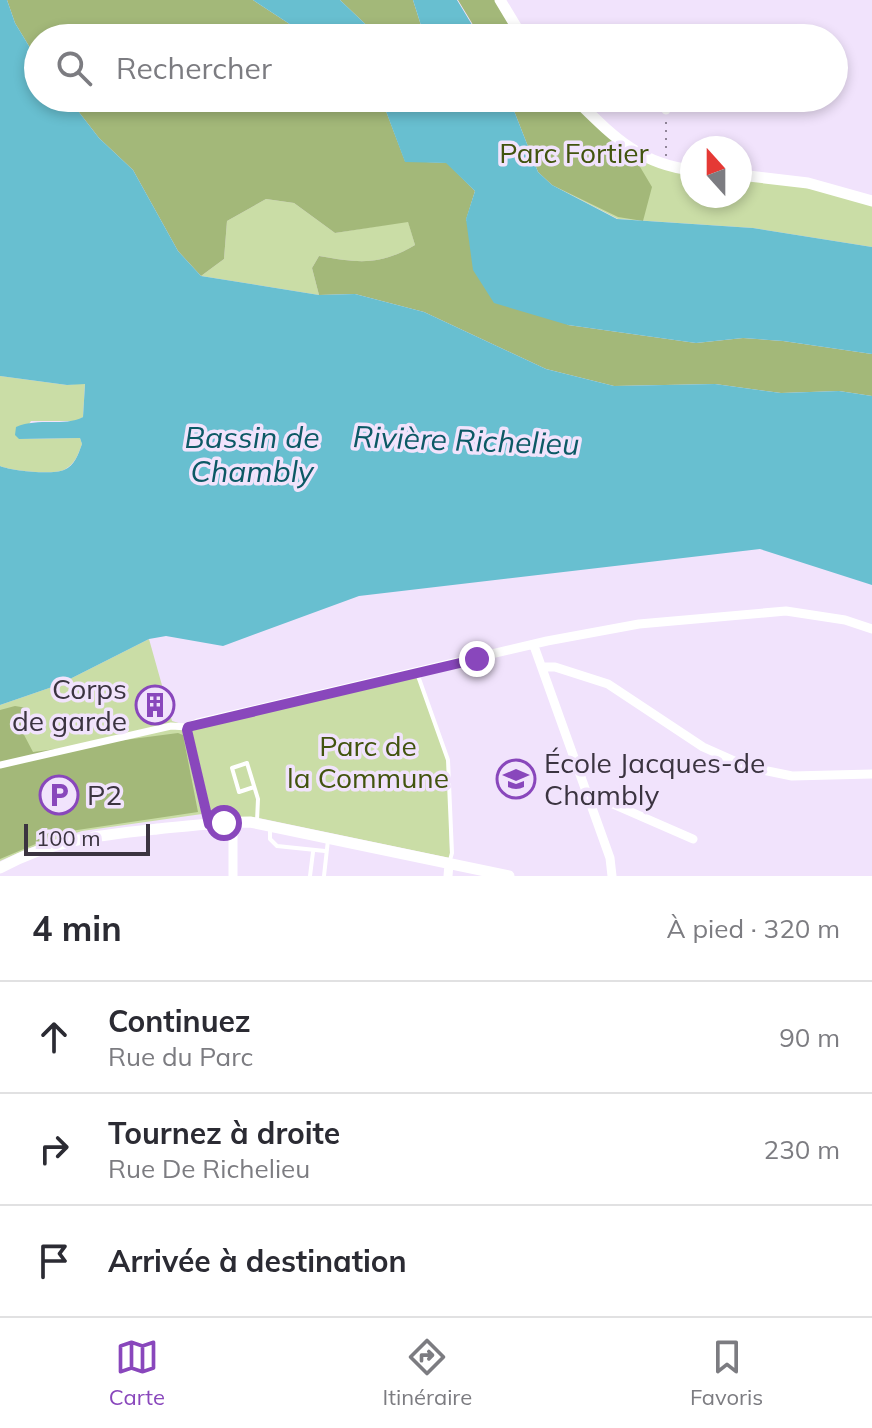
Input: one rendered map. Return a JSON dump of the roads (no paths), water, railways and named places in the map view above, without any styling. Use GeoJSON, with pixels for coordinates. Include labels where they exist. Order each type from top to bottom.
{"type":"FeatureCollection","features":[{"type":"Feature","properties":{"kind":"street"},"geometry":{"type":"LineString","coordinates":[[501,3],[514,24]]}},
{"type":"Feature","properties":{"kind":"street"},"geometry":{"type":"LineString","coordinates":[[589,112],[625,146],[642,157],[680,168]]}},
{"type":"Feature","properties":{"kind":"street"},"geometry":{"type":"LineString","coordinates":[[752,176],[808,183],[872,201]]}},
{"type":"Feature","properties":{"kind":"street"},"geometry":{"type":"LineString","coordinates":[[0,765],[171,726],[188,727],[639,624],[775,611],[820,615],[872,629]]}},
{"type":"Feature","properties":{"kind":"street"},"geometry":{"type":"LineString","coordinates":[[534,646],[610,858],[612,876]]}},
{"type":"Feature","properties":{"kind":"street"},"geometry":{"type":"LineString","coordinates":[[542,667],[551,666],[608,684],[708,750],[748,767],[792,776],[872,774]]}},
{"type":"Feature","properties":{"kind":"street"},"geometry":{"type":"LineString","coordinates":[[188,727],[209,824]]}},
{"type":"Feature","properties":{"kind":"street"},"geometry":{"type":"LineString","coordinates":[[588,797],[599,798],[693,839]]}},
{"type":"Feature","properties":{"kind":"street"},"geometry":{"type":"LineString","coordinates":[[0,868],[73,839],[233,822],[257,823],[328,838],[449,870],[509,876]]}},
{"type":"Feature","properties":{"kind":"street"},"geometry":{"type":"LineString","coordinates":[[233,822],[233,876]]}},
{"type":"Feature","properties":{"kind":"lane"},"geometry":{"type":"LineString","coordinates":[[417,673],[448,760],[452,853],[449,870]]}},
{"type":"Feature","properties":{"kind":"lane"},"geometry":{"type":"LineString","coordinates":[[254,787],[239,792],[232,768],[247,763],[258,799],[257,823]]}},
{"type":"Feature","properties":{"kind":"lane"},"geometry":{"type":"LineString","coordinates":[[271,826],[269,836],[273,845],[325,851]]}},
{"type":"Feature","properties":{"kind":"lane"},"geometry":{"type":"LineString","coordinates":[[324,876],[328,838]]}},
{"type":"Feature","properties":{"kind":"lane"},"geometry":{"type":"LineString","coordinates":[[310,876],[313,852]]}},
{"type":"Feature","properties":{"kind":"water","name":"Bassin de Chambly"},"geometry":{"type":"Polygon","coordinates":[[[0,0],[7,0],[24,38],[24,112],[79,112],[99,138],[133,170],[178,251],[201,276],[319,295],[355,294],[424,312],[546,369],[614,386],[715,384],[781,393],[839,391],[872,396],[872,585],[760,549],[359,596],[223,646],[166,636],[149,639],[58,685],[0,705],[0,466],[51,472],[64,470],[71,465],[82,444],[80,438],[19,439],[15,435],[16,427],[83,417],[85,384],[67,385],[0,376],[0,0]]]}},
{"type":"Feature","properties":{"kind":"water"},"geometry":{"type":"Polygon","coordinates":[[[253,0],[340,0],[365,24],[290,24],[253,0]]]}},
{"type":"Feature","properties":{"kind":"water"},"geometry":{"type":"Polygon","coordinates":[[[413,0],[457,0],[472,24],[421,24],[413,0]]]}},
{"type":"Feature","properties":{"kind":"water"},"geometry":{"type":"Polygon","coordinates":[[[386,112],[514,112],[538,172],[552,185],[617,219],[753,228],[872,247],[872,354],[743,338],[696,343],[568,325],[494,303],[473,270],[466,219],[475,191],[446,163],[405,162],[386,112]]]}},
{"type":"Feature","properties":{"kind":"place","name":"Corps de garde"},"geometry":{"type":"Point","coordinates":[155,705]}},
{"type":"Feature","properties":{"kind":"place","name":"École Jacques-de Chambly"},"geometry":{"type":"Point","coordinates":[516,779]}},
{"type":"Feature","properties":{"kind":"place","name":"P2"},"geometry":{"type":"Point","coordinates":[59,795]}},
{"type":"Feature","properties":{"kind":"park label","name":"Parc Fortier"},"geometry":{"type":"Point","coordinates":[574,153]}},
{"type":"Feature","properties":{"kind":"park label","name":"Parc de la Commune"},"geometry":{"type":"Point","coordinates":[368,762]}},
{"type":"Feature","properties":{"kind":"water label","name":"Rivière Richelieu"},"geometry":{"type":"Point","coordinates":[466,441]}}]}
